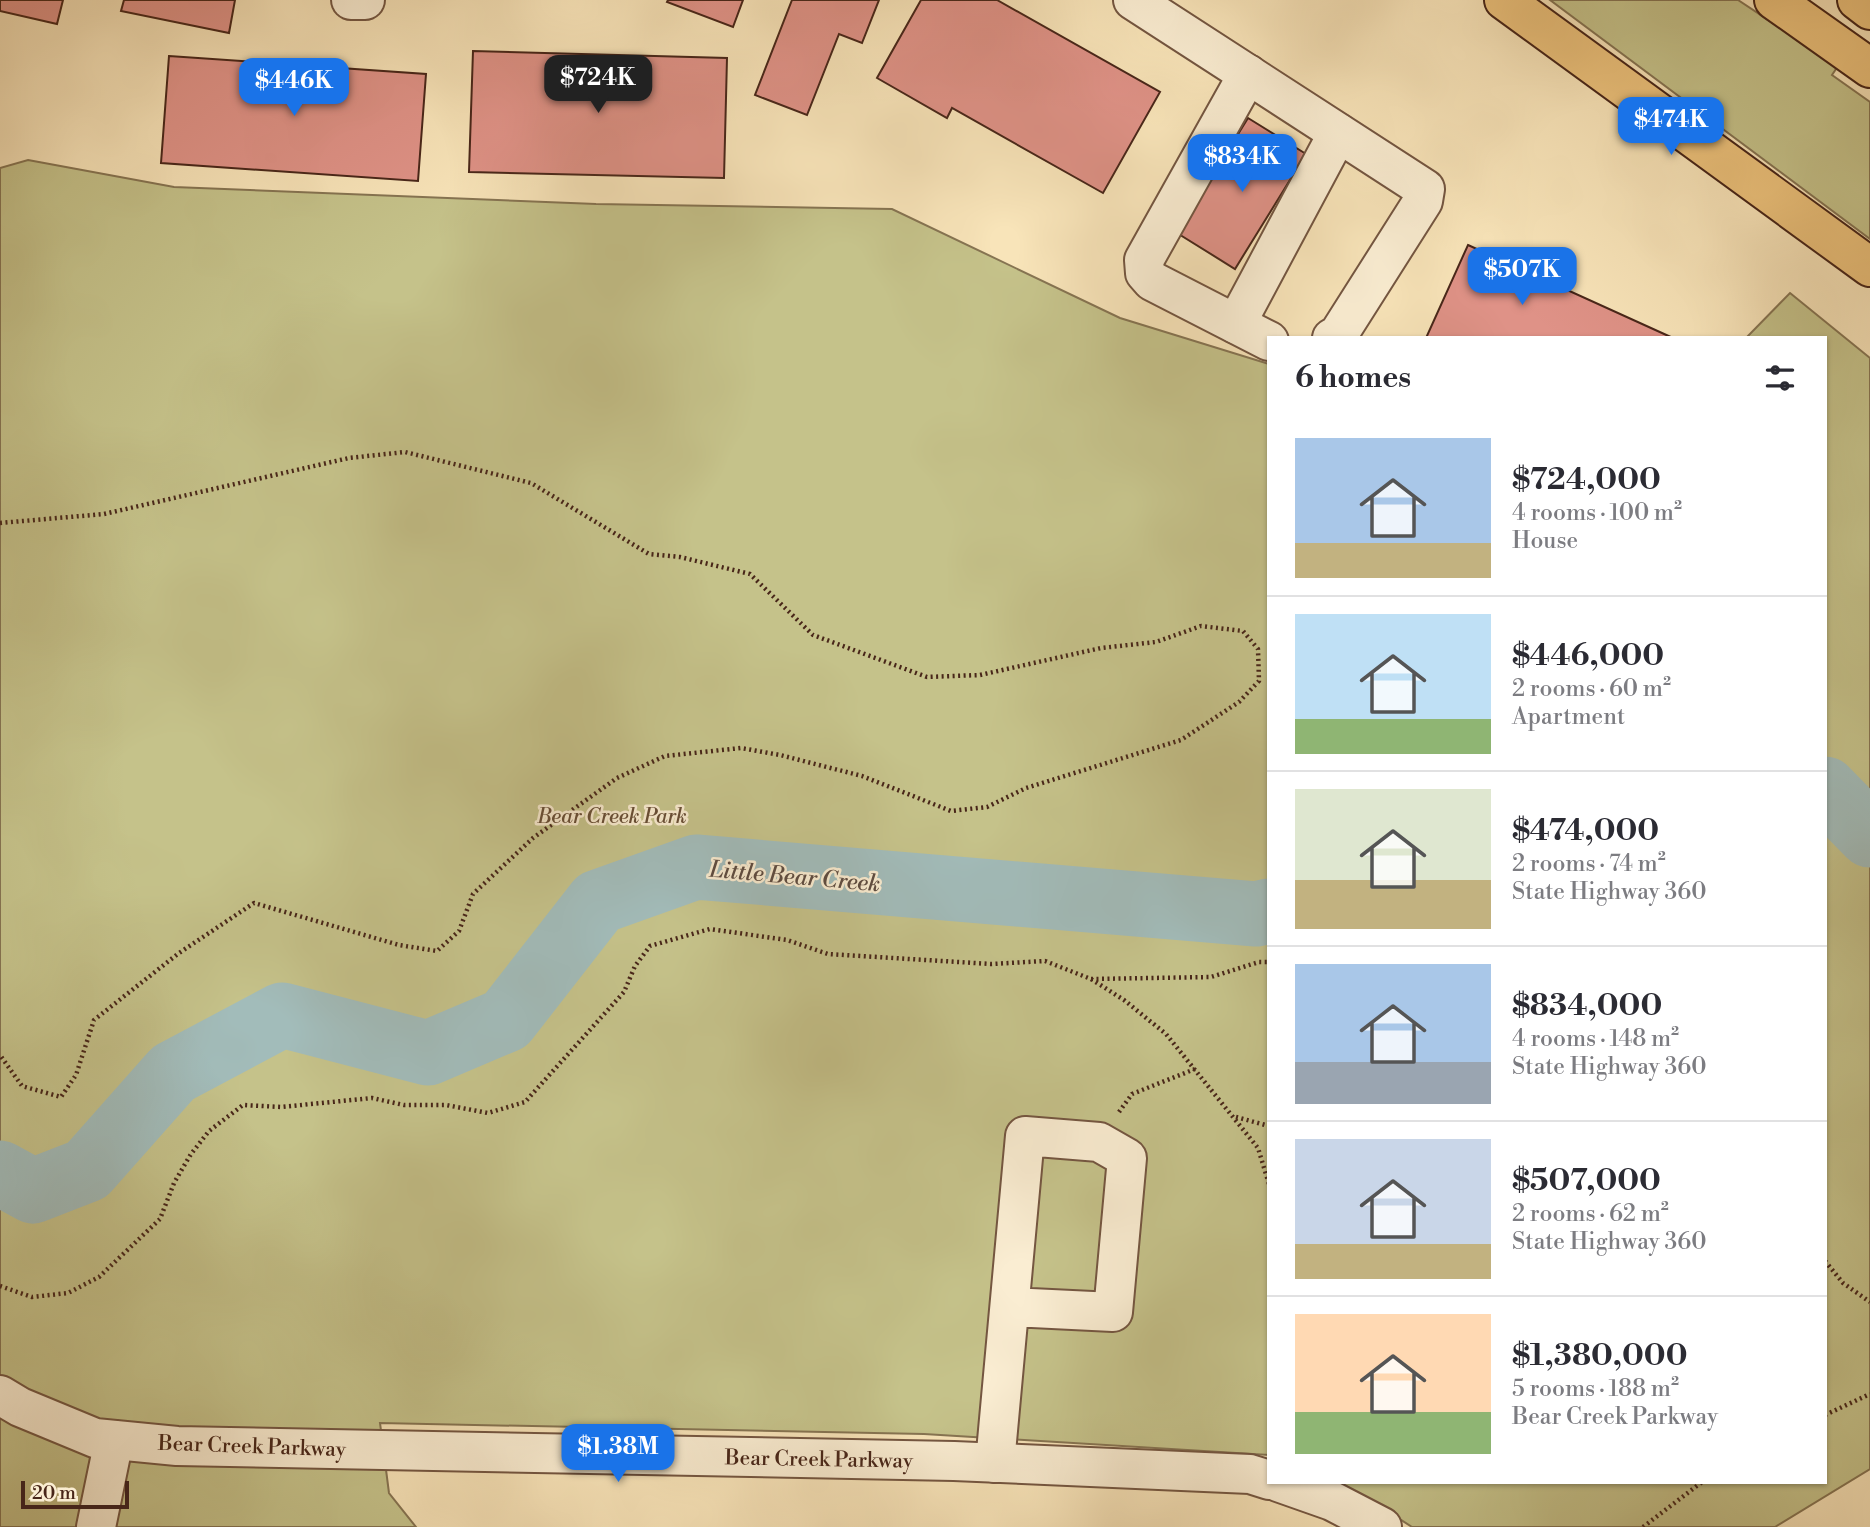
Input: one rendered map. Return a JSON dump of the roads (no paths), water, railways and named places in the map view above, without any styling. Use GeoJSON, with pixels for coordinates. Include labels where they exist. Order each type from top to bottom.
{"type":"FeatureCollection","features":[{"type":"Feature","properties":{"kind":"main road"},"geometry":{"type":"LineString","coordinates":[[1504,0],[1870,267]]}},
{"type":"Feature","properties":{"kind":"main road"},"geometry":{"type":"LineString","coordinates":[[1774,0],[1870,68]]}},
{"type":"Feature","properties":{"kind":"main road"},"geometry":{"type":"LineString","coordinates":[[1857,0],[1870,10]]}},
{"type":"Feature","properties":{"kind":"street"},"geometry":{"type":"LineString","coordinates":[[351,0],[365,0]]}},
{"type":"Feature","properties":{"kind":"street"},"geometry":{"type":"LineString","coordinates":[[1133,0],[1425,189],[1423,201],[1336,336]]}},
{"type":"Feature","properties":{"kind":"street"},"geometry":{"type":"LineString","coordinates":[[1248,74],[1144,260],[1145,272],[1152,282],[1252,332],[1338,133]]}},
{"type":"Feature","properties":{"kind":"street"},"geometry":{"type":"LineString","coordinates":[[995,1463],[1025,1136],[1099,1142],[1127,1158],[1113,1312],[1011,1307]]}},
{"type":"Feature","properties":{"kind":"street","name":"Bear Creek Parkway"},"geometry":{"type":"LineString","coordinates":[[0,1395],[20,1407],[95,1438],[177,1446],[995,1463],[1250,1474],[1267,1479]]}},
{"type":"Feature","properties":{"kind":"street"},"geometry":{"type":"LineString","coordinates":[[96,1527],[114,1440]]}},
{"type":"Feature","properties":{"kind":"street"},"geometry":{"type":"LineString","coordinates":[[1284,1484],[1332,1500],[1382,1527]]}},
{"type":"Feature","properties":{"kind":"waterway","name":"Little Bear Creek"},"geometry":{"type":"LineString","coordinates":[[1827,791],[1870,835]]}},
{"type":"Feature","properties":{"kind":"waterway","name":"Little Bear Creek"},"geometry":{"type":"LineString","coordinates":[[0,1173],[33,1191],[87,1170],[173,1073],[282,1015],[428,1053],[506,1020],[598,902],[696,867],[1256,914],[1267,911]]}},
{"type":"Feature","properties":{"kind":"park label","name":"Bear Creek Park"},"geometry":{"type":"Point","coordinates":[612,816]}}]}
